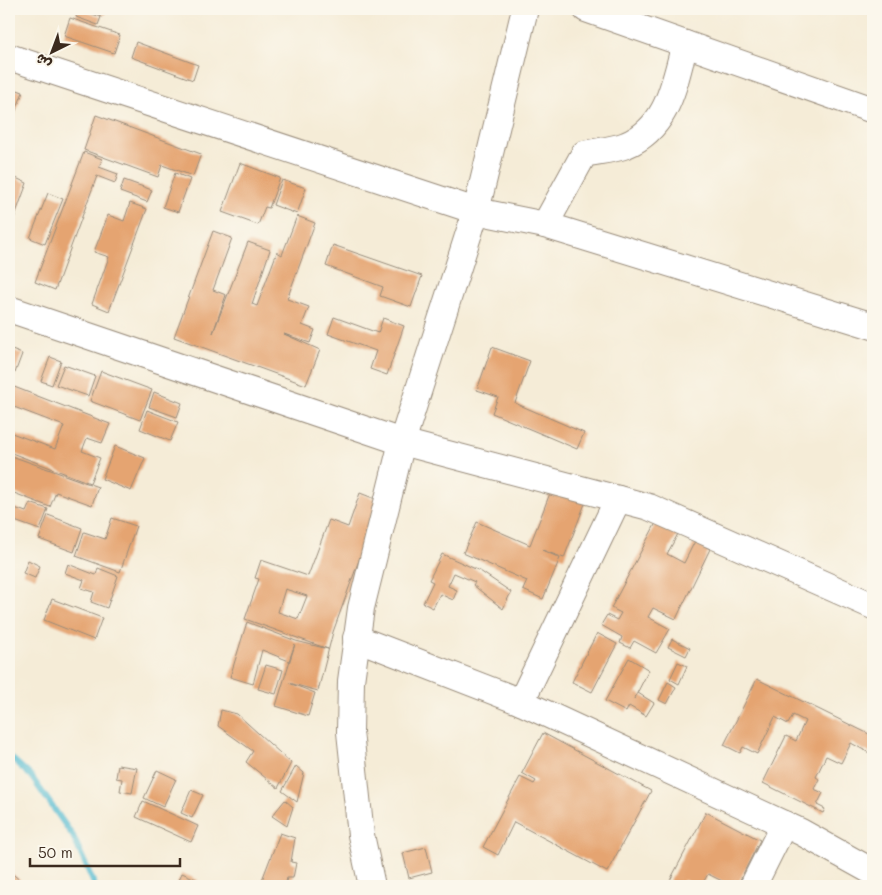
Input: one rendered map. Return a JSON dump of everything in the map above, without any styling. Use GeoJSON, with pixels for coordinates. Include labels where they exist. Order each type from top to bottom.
{"type":"FeatureCollection","features":[{"type":"Feature","properties":{"kind":"street"},"geometry":{"type":"LineString","coordinates":[[372,886],[361,835],[350,732],[351,681],[360,608],[402,442],[476,211],[525,9]]}},
{"type":"Feature","properties":{"kind":"street"},"geometry":{"type":"LineString","coordinates":[[586,9],[873,110]]}},
{"type":"Feature","properties":{"kind":"street"},"geometry":{"type":"LineString","coordinates":[[545,225],[584,154],[625,146],[644,135],[667,108],[685,44]]}},
{"type":"Feature","properties":{"kind":"street"},"geometry":{"type":"LineString","coordinates":[[9,57],[476,211],[545,225],[873,326]]}},
{"type":"Feature","properties":{"kind":"street"},"geometry":{"type":"LineString","coordinates":[[9,310],[402,442],[649,506],[873,606]]}},
{"type":"Feature","properties":{"kind":"street"},"geometry":{"type":"LineString","coordinates":[[521,702],[618,499]]}},
{"type":"Feature","properties":{"kind":"street"},"geometry":{"type":"LineString","coordinates":[[356,638],[521,702],[784,824],[873,872]]}},
{"type":"Feature","properties":{"kind":"street"},"geometry":{"type":"LineString","coordinates":[[753,886],[784,824]]}},
{"type":"Feature","properties":{"kind":"building"},"geometry":{"type":"Polygon","coordinates":[[[78,9],[101,17],[98,25],[76,17],[78,9]]]}},
{"type":"Feature","properties":{"kind":"building"},"geometry":{"type":"Polygon","coordinates":[[[88,9],[107,9],[104,15],[88,9]]]}},
{"type":"Feature","properties":{"kind":"building"},"geometry":{"type":"Polygon","coordinates":[[[70,18],[120,35],[114,53],[64,36],[70,18]]]}},
{"type":"Feature","properties":{"kind":"building"},"geometry":{"type":"Polygon","coordinates":[[[136,42],[198,65],[193,80],[131,57],[136,42]]]}},
{"type":"Feature","properties":{"kind":"building"},"geometry":{"type":"Polygon","coordinates":[[[9,87],[23,92],[9,129],[9,87]]]}},
{"type":"Feature","properties":{"kind":"building"},"geometry":{"type":"Polygon","coordinates":[[[96,115],[201,154],[193,176],[162,165],[158,177],[84,150],[96,115]]]}},
{"type":"Feature","properties":{"kind":"building"},"geometry":{"type":"Polygon","coordinates":[[[84,152],[102,159],[99,167],[118,174],[115,183],[97,176],[55,290],[35,282],[84,152]]]}},
{"type":"Feature","properties":{"kind":"building"},"geometry":{"type":"Polygon","coordinates":[[[240,163],[280,178],[269,208],[265,207],[258,225],[222,212],[240,163]]]}},
{"type":"Feature","properties":{"kind":"building"},"geometry":{"type":"Polygon","coordinates":[[[175,173],[190,179],[178,212],[163,207],[175,173]]]}},
{"type":"Feature","properties":{"kind":"building"},"geometry":{"type":"Polygon","coordinates":[[[9,175],[27,183],[9,232],[9,175]]]}},
{"type":"Feature","properties":{"kind":"building"},"geometry":{"type":"Polygon","coordinates":[[[124,180],[152,190],[147,202],[120,192],[124,180]]]}},
{"type":"Feature","properties":{"kind":"building"},"geometry":{"type":"Polygon","coordinates":[[[282,180],[306,188],[297,214],[273,205],[282,180]]]}},
{"type":"Feature","properties":{"kind":"building"},"geometry":{"type":"Polygon","coordinates":[[[48,193],[63,199],[45,244],[30,238],[48,193]]]}},
{"type":"Feature","properties":{"kind":"building"},"geometry":{"type":"Polygon","coordinates":[[[130,203],[147,209],[109,311],[92,304],[109,257],[94,252],[108,215],[124,221],[130,203]]]}},
{"type":"Feature","properties":{"kind":"building"},"geometry":{"type":"Polygon","coordinates":[[[297,216],[315,223],[287,299],[309,307],[302,325],[315,330],[310,343],[284,334],[320,350],[306,385],[174,337],[213,231],[232,238],[213,290],[226,295],[213,333],[248,242],[270,250],[252,304],[257,306],[277,252],[282,255],[297,216]]]}},
{"type":"Feature","properties":{"kind":"building"},"geometry":{"type":"Polygon","coordinates":[[[333,245],[422,276],[411,307],[380,296],[383,287],[326,266],[333,245]]]}},
{"type":"Feature","properties":{"kind":"building"},"geometry":{"type":"Polygon","coordinates":[[[334,317],[378,333],[383,318],[404,326],[387,375],[370,369],[376,351],[328,334],[334,317]]]}},
{"type":"Feature","properties":{"kind":"building"},"geometry":{"type":"Polygon","coordinates":[[[492,347],[530,361],[515,403],[584,433],[577,449],[492,413],[498,397],[477,390],[492,347]]]}},
{"type":"Feature","properties":{"kind":"building"},"geometry":{"type":"Polygon","coordinates":[[[12,350],[22,354],[15,373],[9,370],[12,350]]]}},
{"type":"Feature","properties":{"kind":"building"},"geometry":{"type":"Polygon","coordinates":[[[50,357],[61,361],[52,385],[41,381],[50,357]]]}},
{"type":"Feature","properties":{"kind":"building"},"geometry":{"type":"Polygon","coordinates":[[[64,365],[95,376],[88,396],[56,385],[64,365]]]}},
{"type":"Feature","properties":{"kind":"building"},"geometry":{"type":"Polygon","coordinates":[[[101,371],[152,390],[140,420],[90,401],[101,371]]]}},
{"type":"Feature","properties":{"kind":"building"},"geometry":{"type":"Polygon","coordinates":[[[9,385],[110,424],[102,443],[87,438],[82,451],[100,458],[90,483],[9,452],[9,432],[55,449],[64,426],[14,407],[9,420],[9,385]]]}},
{"type":"Feature","properties":{"kind":"building"},"geometry":{"type":"Polygon","coordinates":[[[154,392],[182,403],[177,417],[149,407],[154,392]]]}},
{"type":"Feature","properties":{"kind":"building"},"geometry":{"type":"Polygon","coordinates":[[[147,410],[178,422],[170,441],[140,429],[147,410]]]}},
{"type":"Feature","properties":{"kind":"building"},"geometry":{"type":"Polygon","coordinates":[[[115,446],[145,458],[131,491],[102,479],[115,446]]]}},
{"type":"Feature","properties":{"kind":"building"},"geometry":{"type":"Polygon","coordinates":[[[9,455],[98,487],[92,505],[56,492],[50,507],[9,491],[9,455]]]}},
{"type":"Feature","properties":{"kind":"building"},"geometry":{"type":"Polygon","coordinates":[[[552,488],[586,501],[564,558],[542,550],[560,558],[543,599],[523,590],[527,581],[463,553],[477,522],[530,545],[552,488]]]}},
{"type":"Feature","properties":{"kind":"building"},"geometry":{"type":"Polygon","coordinates":[[[360,493],[378,500],[365,534],[368,535],[333,632],[318,691],[289,683],[315,693],[308,716],[276,706],[295,644],[289,661],[262,650],[253,684],[230,677],[247,622],[296,641],[328,649],[245,619],[259,579],[255,578],[261,560],[308,576],[329,520],[348,527],[360,493]],[[285,589],[278,612],[298,619],[307,596],[285,589]]]}},
{"type":"Feature","properties":{"kind":"building"},"geometry":{"type":"Polygon","coordinates":[[[30,503],[48,509],[40,530],[9,519],[9,506],[26,512],[30,503]]]}},
{"type":"Feature","properties":{"kind":"building"},"geometry":{"type":"Polygon","coordinates":[[[48,515],[82,528],[74,552],[39,539],[48,515]]]}},
{"type":"Feature","properties":{"kind":"building"},"geometry":{"type":"Polygon","coordinates":[[[112,518],[136,526],[120,572],[76,556],[84,532],[105,539],[112,518]]]}},
{"type":"Feature","properties":{"kind":"building"},"geometry":{"type":"Polygon","coordinates":[[[657,521],[679,532],[667,554],[684,563],[695,541],[710,549],[676,619],[653,608],[648,617],[670,629],[656,653],[634,641],[630,648],[620,643],[622,637],[601,625],[607,615],[617,620],[621,613],[611,608],[657,521]]]}},
{"type":"Feature","properties":{"kind":"building"},"geometry":{"type":"Polygon","coordinates":[[[442,554],[480,571],[511,592],[503,609],[473,585],[475,582],[454,573],[448,586],[457,590],[453,600],[440,594],[433,608],[423,603],[433,582],[429,580],[442,554]]]}},
{"type":"Feature","properties":{"kind":"building"},"geometry":{"type":"Polygon","coordinates":[[[28,560],[40,566],[35,578],[23,573],[28,560]]]}},
{"type":"Feature","properties":{"kind":"building"},"geometry":{"type":"Polygon","coordinates":[[[68,564],[96,575],[98,568],[118,576],[107,608],[91,602],[94,592],[81,588],[84,580],[65,573],[68,564]]]}},
{"type":"Feature","properties":{"kind":"building"},"geometry":{"type":"Polygon","coordinates":[[[52,599],[102,618],[94,640],[44,620],[52,599]]]}},
{"type":"Feature","properties":{"kind":"building"},"geometry":{"type":"Polygon","coordinates":[[[597,633],[617,644],[592,692],[572,682],[597,633]]]}},
{"type":"Feature","properties":{"kind":"building"},"geometry":{"type":"Polygon","coordinates":[[[672,639],[690,648],[686,656],[668,647],[672,639]]]}},
{"type":"Feature","properties":{"kind":"building"},"geometry":{"type":"Polygon","coordinates":[[[629,658],[649,670],[634,699],[638,693],[654,703],[646,716],[629,706],[626,712],[605,701],[629,658]]]}},
{"type":"Feature","properties":{"kind":"building"},"geometry":{"type":"Polygon","coordinates":[[[678,662],[687,666],[679,684],[670,679],[678,662]]]}},
{"type":"Feature","properties":{"kind":"building"},"geometry":{"type":"Polygon","coordinates":[[[266,665],[283,670],[276,694],[258,689],[266,665]]]}},
{"type":"Feature","properties":{"kind":"building"},"geometry":{"type":"Polygon","coordinates":[[[757,679],[873,736],[873,755],[851,743],[841,763],[826,756],[816,777],[819,779],[814,789],[823,793],[817,805],[825,809],[823,813],[763,783],[786,736],[796,741],[805,721],[793,715],[788,724],[775,717],[757,754],[743,747],[740,753],[724,745],[757,679]]]}},
{"type":"Feature","properties":{"kind":"building"},"geometry":{"type":"Polygon","coordinates":[[[668,682],[676,687],[667,704],[659,700],[668,682]]]}},
{"type":"Feature","properties":{"kind":"building"},"geometry":{"type":"Polygon","coordinates":[[[221,710],[237,714],[291,763],[278,788],[246,762],[253,751],[218,726],[221,710]]]}},
{"type":"Feature","properties":{"kind":"building"},"geometry":{"type":"Polygon","coordinates":[[[543,733],[651,791],[607,872],[514,822],[498,855],[483,847],[520,777],[534,784],[536,781],[522,773],[543,733]]]}},
{"type":"Feature","properties":{"kind":"building"},"geometry":{"type":"Polygon","coordinates":[[[118,765],[137,768],[132,793],[120,791],[122,779],[116,778],[118,765]]]}},
{"type":"Feature","properties":{"kind":"building"},"geometry":{"type":"Polygon","coordinates":[[[296,766],[304,773],[297,802],[282,791],[296,766]]]}},
{"type":"Feature","properties":{"kind":"building"},"geometry":{"type":"Polygon","coordinates":[[[157,770],[176,779],[163,807],[144,798],[157,770]]]}},
{"type":"Feature","properties":{"kind":"building"},"geometry":{"type":"Polygon","coordinates":[[[191,790],[203,795],[192,818],[181,813],[191,790]]]}},
{"type":"Feature","properties":{"kind":"building"},"geometry":{"type":"Polygon","coordinates":[[[285,800],[293,807],[287,826],[272,816],[285,800]]]}},
{"type":"Feature","properties":{"kind":"building"},"geometry":{"type":"Polygon","coordinates":[[[143,801],[198,826],[191,842],[136,817],[143,801]]]}},
{"type":"Feature","properties":{"kind":"building"},"geometry":{"type":"Polygon","coordinates":[[[706,812],[760,840],[737,886],[732,886],[708,874],[701,886],[696,886],[684,880],[681,886],[667,886],[706,812]]]}},
{"type":"Feature","properties":{"kind":"building"},"geometry":{"type":"Polygon","coordinates":[[[280,833],[295,838],[291,862],[296,863],[293,878],[287,878],[285,886],[262,880],[280,833]]]}},
{"type":"Feature","properties":{"kind":"building"},"geometry":{"type":"Polygon","coordinates":[[[426,847],[432,872],[409,878],[403,853],[426,847]]]}},
{"type":"Feature","properties":{"kind":"building"},"geometry":{"type":"Polygon","coordinates":[[[9,871],[27,886],[9,886],[9,871]]]}},
{"type":"Feature","properties":{"kind":"building"},"geometry":{"type":"Polygon","coordinates":[[[182,873],[198,880],[195,886],[176,886],[182,873]]]}},
{"type":"Feature","properties":{"kind":"waterway"},"geometry":{"type":"LineString","coordinates":[[9,756],[31,776],[73,836],[95,886]]}}]}
